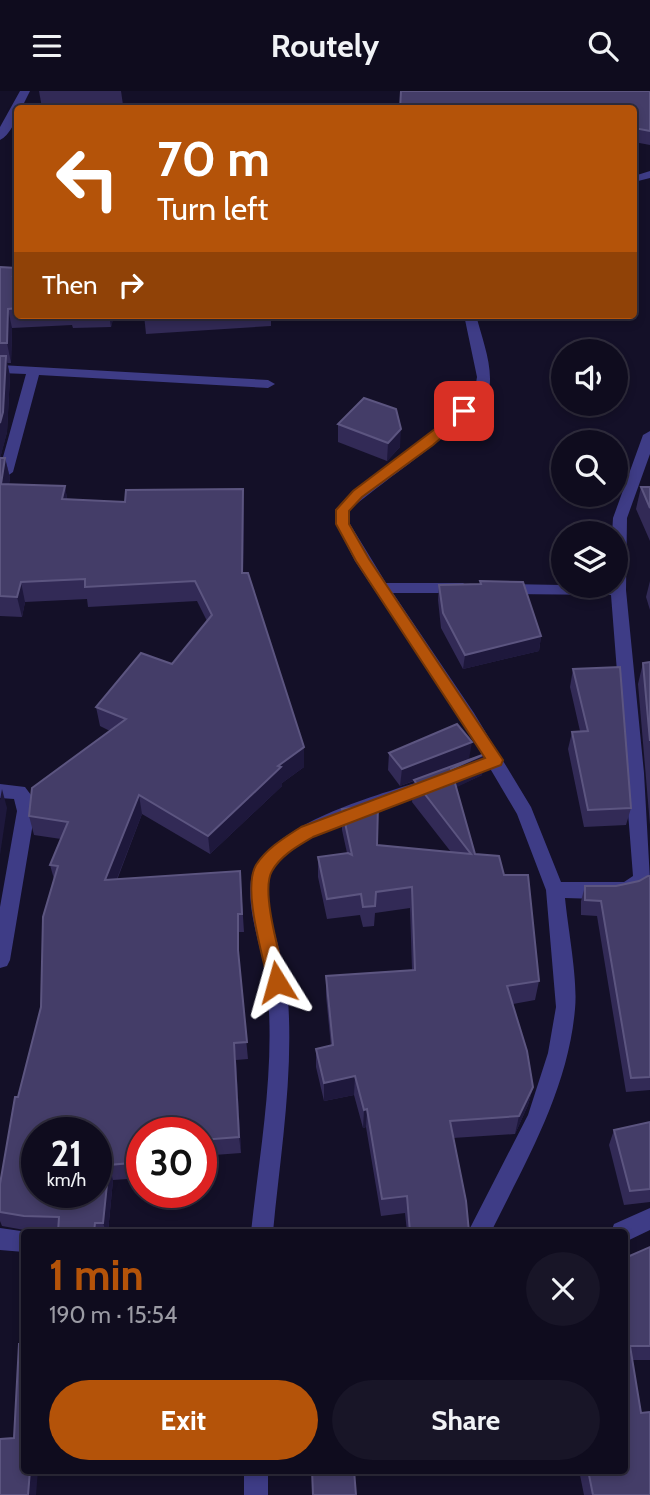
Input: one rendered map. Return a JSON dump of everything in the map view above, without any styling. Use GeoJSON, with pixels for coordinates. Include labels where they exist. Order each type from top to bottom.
{"type":"FeatureCollection","features":[{"type":"Feature","properties":{"kind":"street"},"geometry":{"type":"LineString","coordinates":[[0,113],[14,113]]}},
{"type":"Feature","properties":{"kind":"street"},"geometry":{"type":"LineString","coordinates":[[0,137],[14,113]]}},
{"type":"Feature","properties":{"kind":"street"},"geometry":{"type":"LineString","coordinates":[[471,319],[484,377],[481,395],[429,442],[358,494],[342,510],[343,524],[363,561],[383,587],[495,760],[525,812],[555,890],[566,1007],[558,1053],[538,1117],[482,1229]]}},
{"type":"Feature","properties":{"kind":"street"},"geometry":{"type":"LineString","coordinates":[[0,369],[268,384]]}},
{"type":"Feature","properties":{"kind":"street"},"geometry":{"type":"LineString","coordinates":[[6,472],[34,371]]}},
{"type":"Feature","properties":{"kind":"street"},"geometry":{"type":"LineString","coordinates":[[620,521],[650,435]]}},
{"type":"Feature","properties":{"kind":"street"},"geometry":{"type":"LineString","coordinates":[[383,587],[551,589]]}},
{"type":"Feature","properties":{"kind":"street"},"geometry":{"type":"LineString","coordinates":[[555,890],[625,890],[635,886],[642,878],[619,598]]}},
{"type":"Feature","properties":{"kind":"street"},"geometry":{"type":"LineString","coordinates":[[262,1229],[275,1100],[280,1009],[274,956],[259,890],[263,870],[280,849],[307,832],[495,760]]}},
{"type":"Feature","properties":{"kind":"street"},"geometry":{"type":"LineString","coordinates":[[0,791],[19,792],[24,799],[26,811],[0,960]]}},
{"type":"Feature","properties":{"kind":"street"},"geometry":{"type":"LineString","coordinates":[[628,1229],[650,1219]]}},
{"type":"Feature","properties":{"kind":"street"},"geometry":{"type":"LineString","coordinates":[[0,1239],[21,1241]]}},
{"type":"Feature","properties":{"kind":"street"},"geometry":{"type":"LineString","coordinates":[[256,1474],[256,1495]]}},
{"type":"Feature","properties":{"kind":"building"},"geometry":{"type":"Polygon","coordinates":[[[401,91],[650,91],[650,131],[637,129],[637,105],[400,105],[401,91]]]}},
{"type":"Feature","properties":{"kind":"building"},"geometry":{"type":"Polygon","coordinates":[[[0,267],[14,268],[14,308],[8,309],[7,343],[0,343],[0,267]]]}},
{"type":"Feature","properties":{"kind":"building"},"geometry":{"type":"Polygon","coordinates":[[[0,356],[6,356],[0,423],[0,356]]]}},
{"type":"Feature","properties":{"kind":"building"},"geometry":{"type":"Polygon","coordinates":[[[364,398],[396,409],[401,429],[388,443],[338,424],[364,398]]]}},
{"type":"Feature","properties":{"kind":"building"},"geometry":{"type":"Polygon","coordinates":[[[0,458],[5,458],[1,484],[65,486],[62,499],[125,502],[126,490],[243,489],[242,573],[248,573],[304,747],[278,766],[281,767],[208,836],[139,795],[105,880],[240,871],[242,914],[238,914],[238,950],[247,1042],[234,1043],[239,1137],[217,1139],[217,1117],[126,1117],[126,1163],[112,1165],[112,1117],[21,1117],[21,1208],[105,1208],[103,1223],[95,1223],[94,1229],[58,1229],[59,1217],[0,1212],[0,1184],[15,1097],[18,1097],[41,1007],[43,917],[58,866],[50,865],[68,822],[29,816],[32,788],[126,719],[96,707],[141,653],[172,664],[212,615],[195,581],[85,587],[85,579],[21,582],[17,597],[0,596],[0,458]]]}},
{"type":"Feature","properties":{"kind":"building"},"geometry":{"type":"Polygon","coordinates":[[[641,487],[650,487],[650,508],[641,487]]]}},
{"type":"Feature","properties":{"kind":"building"},"geometry":{"type":"Polygon","coordinates":[[[480,581],[523,582],[541,636],[465,655],[443,613],[439,585],[481,584],[480,581]]]}},
{"type":"Feature","properties":{"kind":"building"},"geometry":{"type":"Polygon","coordinates":[[[650,662],[650,741],[643,663],[650,662]]]}},
{"type":"Feature","properties":{"kind":"building"},"geometry":{"type":"Polygon","coordinates":[[[620,667],[631,808],[588,810],[572,732],[588,731],[573,669],[620,667]]]}},
{"type":"Feature","properties":{"kind":"building"},"geometry":{"type":"Polygon","coordinates":[[[457,724],[472,742],[402,769],[389,753],[457,724]]]}},
{"type":"Feature","properties":{"kind":"building"},"geometry":{"type":"Polygon","coordinates":[[[485,754],[451,769],[475,854],[499,856],[504,875],[528,875],[539,981],[507,986],[527,1051],[533,1087],[519,1116],[450,1121],[466,1201],[469,1229],[410,1229],[407,1196],[382,1199],[367,1109],[364,1110],[355,1076],[324,1083],[316,1049],[333,1045],[326,976],[415,970],[412,887],[376,892],[375,906],[363,907],[361,894],[327,899],[318,857],[348,853],[352,855],[342,809],[378,805],[377,845],[471,854],[414,780],[485,754]]]}},
{"type":"Feature","properties":{"kind":"building"},"geometry":{"type":"Polygon","coordinates":[[[648,876],[650,1077],[631,1078],[601,901],[585,900],[585,886],[616,886],[648,876]]]}},
{"type":"Feature","properties":{"kind":"building"},"geometry":{"type":"Polygon","coordinates":[[[650,1122],[650,1189],[630,1191],[614,1130],[650,1122]]]}},
{"type":"Feature","properties":{"kind":"building"},"geometry":{"type":"Polygon","coordinates":[[[650,1247],[650,1346],[630,1346],[641,1413],[650,1412],[650,1495],[593,1495],[589,1474],[628,1474],[628,1257],[650,1247]]]}},
{"type":"Feature","properties":{"kind":"building"},"geometry":{"type":"Polygon","coordinates":[[[21,1344],[21,1474],[30,1474],[28,1495],[0,1495],[0,1439],[14,1438],[21,1344]]]}},
{"type":"Feature","properties":{"kind":"building"},"geometry":{"type":"Polygon","coordinates":[[[312,1474],[354,1474],[356,1495],[313,1495],[312,1474]]]}},
{"type":"Feature","properties":{"kind":"route"},"geometry":{"type":"LineString","coordinates":[[277,982],[259,890],[263,870],[280,849],[307,832],[495,760],[383,587],[363,561],[343,524],[342,510],[358,494],[429,442],[464,411]]}}]}
